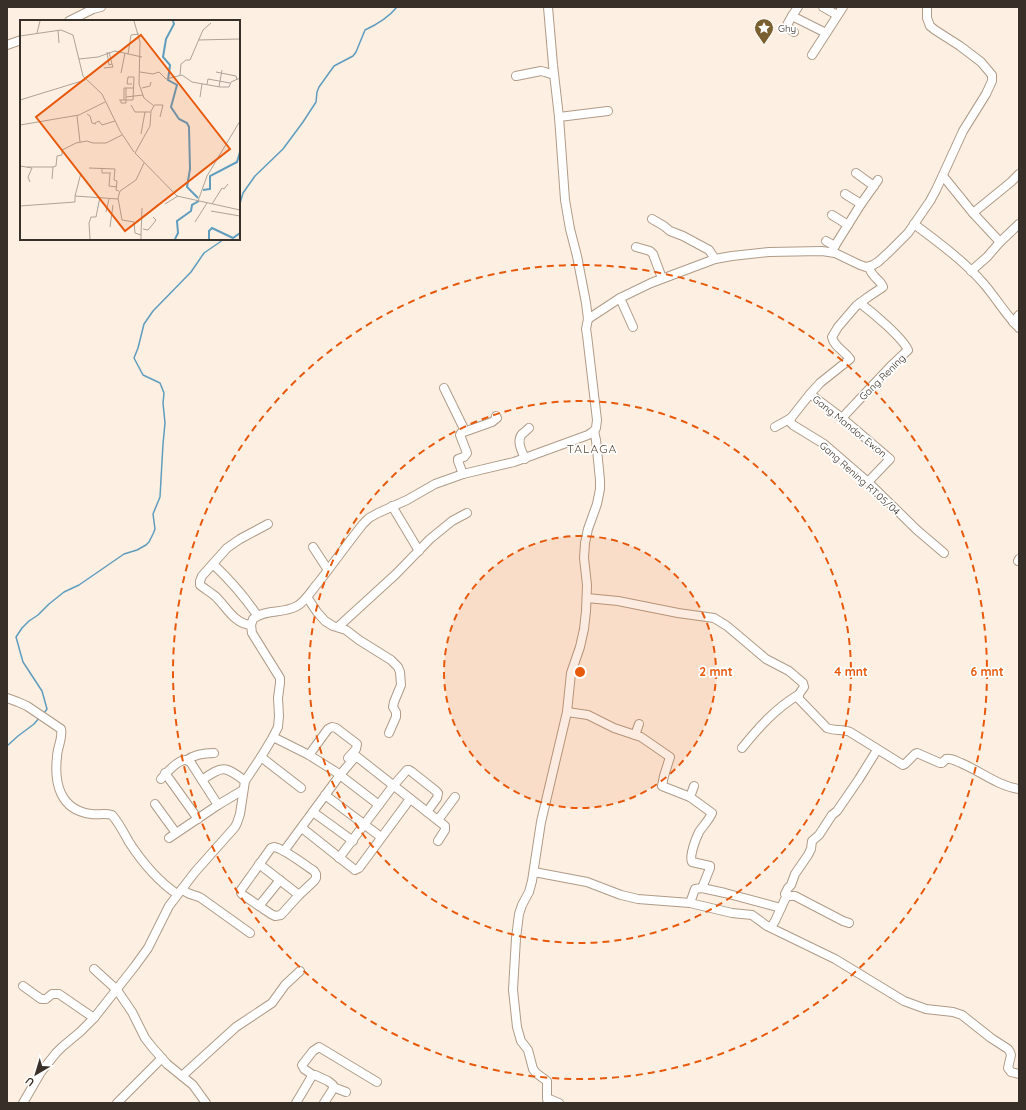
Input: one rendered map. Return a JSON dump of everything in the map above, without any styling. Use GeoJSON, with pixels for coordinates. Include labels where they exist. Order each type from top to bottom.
{"type":"FeatureCollection","features":[{"type":"Feature","properties":{"kind":"street"},"geometry":{"type":"LineString","coordinates":[[71,20],[101,7]]}},
{"type":"Feature","properties":{"kind":"street"},"geometry":{"type":"LineString","coordinates":[[548,7],[567,216],[580,268],[588,319],[586,329],[597,424],[594,431],[600,480],[597,504],[588,529],[585,543],[584,558],[587,598],[580,647],[573,665],[567,712],[541,822],[534,872],[518,920],[513,976],[517,1027],[520,1038],[528,1050],[533,1069],[547,1081],[548,1101],[559,1103]]}},
{"type":"Feature","properties":{"kind":"street"},"geometry":{"type":"LineString","coordinates":[[794,32],[787,27],[787,25],[798,7]]}},
{"type":"Feature","properties":{"kind":"street"},"geometry":{"type":"LineString","coordinates":[[823,7],[837,14]]}},
{"type":"Feature","properties":{"kind":"street"},"geometry":{"type":"LineString","coordinates":[[812,55],[837,14],[843,7]]}},
{"type":"Feature","properties":{"kind":"street"},"geometry":{"type":"LineString","coordinates":[[826,240],[840,255],[864,267],[878,262],[889,252],[908,233],[930,201],[943,176],[963,130],[991,84],[992,78],[988,69],[982,62],[930,26],[927,18],[927,7]]}},
{"type":"Feature","properties":{"kind":"street"},"geometry":{"type":"LineString","coordinates":[[792,16],[826,33]]}},
{"type":"Feature","properties":{"kind":"street"},"geometry":{"type":"LineString","coordinates":[[7,44],[20,40]]}},
{"type":"Feature","properties":{"kind":"street"},"geometry":{"type":"LineString","coordinates":[[516,76],[541,71],[554,76]]}},
{"type":"Feature","properties":{"kind":"street"},"geometry":{"type":"LineString","coordinates":[[559,118],[608,111]]}},
{"type":"Feature","properties":{"kind":"street"},"geometry":{"type":"LineString","coordinates":[[833,249],[876,183],[856,174]]}},
{"type":"Feature","properties":{"kind":"street"},"geometry":{"type":"LineString","coordinates":[[973,213],[1019,174]]}},
{"type":"Feature","properties":{"kind":"street"},"geometry":{"type":"LineString","coordinates":[[943,176],[973,213],[1000,242]]}},
{"type":"Feature","properties":{"kind":"street"},"geometry":{"type":"LineString","coordinates":[[845,194],[861,204]]}},
{"type":"Feature","properties":{"kind":"street"},"geometry":{"type":"LineString","coordinates":[[832,215],[848,225]]}},
{"type":"Feature","properties":{"kind":"street"},"geometry":{"type":"LineString","coordinates":[[652,219],[664,226],[670,232],[683,236],[709,250],[715,260]]}},
{"type":"Feature","properties":{"kind":"street"},"geometry":{"type":"LineString","coordinates":[[914,224],[971,271],[984,284],[1016,325]]}},
{"type":"Feature","properties":{"kind":"street"},"geometry":{"type":"LineString","coordinates":[[971,271],[1019,224]]}},
{"type":"Feature","properties":{"kind":"street"},"geometry":{"type":"LineString","coordinates":[[636,247],[650,251],[653,254],[662,278]]}},
{"type":"Feature","properties":{"kind":"street"},"geometry":{"type":"LineString","coordinates":[[588,319],[620,298],[662,278],[715,260],[732,256],[769,252],[833,249]]}},
{"type":"Feature","properties":{"kind":"street"},"geometry":{"type":"LineString","coordinates":[[775,427],[791,418],[820,383],[850,359],[834,344],[832,337],[838,327],[856,306],[883,286],[872,274],[869,266]]}},
{"type":"Feature","properties":{"kind":"street"},"geometry":{"type":"LineString","coordinates":[[620,298],[633,327]]}},
{"type":"Feature","properties":{"kind":"street","name":"Gang Rening"},"geometry":{"type":"LineString","coordinates":[[842,418],[908,350],[898,337],[860,303]]}},
{"type":"Feature","properties":{"kind":"street"},"geometry":{"type":"LineString","coordinates":[[1016,325],[1019,315]]}},
{"type":"Feature","properties":{"kind":"street"},"geometry":{"type":"LineString","coordinates":[[444,388],[465,431]]}},
{"type":"Feature","properties":{"kind":"street","name":"Gang Mandor Ewon"},"geometry":{"type":"LineString","coordinates":[[810,394],[842,418],[890,459],[868,482]]}},
{"type":"Feature","properties":{"kind":"street"},"geometry":{"type":"LineString","coordinates":[[463,474],[458,459],[464,457],[467,453],[460,435],[461,433],[492,422],[497,418],[496,416]]}},
{"type":"Feature","properties":{"kind":"street","name":"Gang Rening RT.05/04"},"geometry":{"type":"LineString","coordinates":[[791,418],[791,423],[824,444],[868,482],[917,530],[944,553]]}},
{"type":"Feature","properties":{"kind":"street"},"geometry":{"type":"LineString","coordinates":[[525,459],[519,439],[529,428]]}},
{"type":"Feature","properties":{"kind":"street"},"geometry":{"type":"LineString","coordinates":[[23,1103],[41,1072],[56,1053],[94,1018],[141,959],[167,910],[180,892],[235,827],[238,820],[244,786],[273,737],[279,722],[278,698],[280,678],[251,630],[252,621],[257,615],[292,608],[300,604],[307,597],[357,531],[369,518],[407,500],[435,484],[463,474],[506,465],[525,459],[552,447],[583,437],[594,431]]}},
{"type":"Feature","properties":{"kind":"street"},"geometry":{"type":"LineString","coordinates":[[392,506],[419,551]]}},
{"type":"Feature","properties":{"kind":"street"},"geometry":{"type":"LineString","coordinates":[[338,627],[396,574],[430,539],[446,526],[467,513]]}},
{"type":"Feature","properties":{"kind":"street"},"geometry":{"type":"LineString","coordinates":[[251,625],[246,625],[238,621],[215,596],[200,585],[200,581],[202,576],[232,544],[268,524]]}},
{"type":"Feature","properties":{"kind":"street"},"geometry":{"type":"LineString","coordinates":[[313,547],[328,570]]}},
{"type":"Feature","properties":{"kind":"street"},"geometry":{"type":"LineString","coordinates":[[213,564],[238,590],[257,615]]}},
{"type":"Feature","properties":{"kind":"street"},"geometry":{"type":"LineString","coordinates":[[307,597],[325,621],[333,626],[346,630],[397,665],[401,685],[393,704],[396,717],[389,733]]}},
{"type":"Feature","properties":{"kind":"street"},"geometry":{"type":"LineString","coordinates":[[587,598],[618,601],[678,613],[714,618],[727,626],[766,659],[803,683],[804,687],[798,695],[769,716],[742,748]]}},
{"type":"Feature","properties":{"kind":"street"},"geometry":{"type":"LineString","coordinates":[[798,695],[799,699],[827,728],[847,731],[903,765],[917,753],[940,763],[947,758],[1005,785],[1019,789]]}},
{"type":"Feature","properties":{"kind":"street"},"geometry":{"type":"LineString","coordinates":[[7,698],[27,706],[61,729],[62,734],[56,764],[58,787],[64,800],[83,812],[112,815],[150,870],[162,882],[180,892],[201,898],[250,933]]}},
{"type":"Feature","properties":{"kind":"street"},"geometry":{"type":"LineString","coordinates":[[567,712],[588,715],[614,728],[635,735],[670,757],[662,786],[690,797],[712,813],[699,833],[690,859],[692,862],[710,866],[702,888]]}},
{"type":"Feature","properties":{"kind":"street"},"geometry":{"type":"LineString","coordinates":[[635,735],[639,724]]}},
{"type":"Feature","properties":{"kind":"street"},"geometry":{"type":"LineString","coordinates":[[284,851],[302,828],[338,774],[354,754],[357,744],[341,731],[332,727],[328,729],[309,755]]}},
{"type":"Feature","properties":{"kind":"street"},"geometry":{"type":"LineString","coordinates":[[273,737],[309,755],[338,774],[379,805]]}},
{"type":"Feature","properties":{"kind":"street"},"geometry":{"type":"LineString","coordinates":[[771,927],[775,922],[786,897],[785,894],[791,885],[795,874],[811,849],[812,841],[820,835],[832,815],[837,811],[859,779],[877,750]]}},
{"type":"Feature","properties":{"kind":"street"},"geometry":{"type":"LineString","coordinates":[[198,819],[163,776],[183,760],[187,760],[192,756],[214,753]]}},
{"type":"Feature","properties":{"kind":"street"},"geometry":{"type":"LineString","coordinates":[[354,754],[444,826],[445,830],[438,841]]}},
{"type":"Feature","properties":{"kind":"street"},"geometry":{"type":"LineString","coordinates":[[261,758],[301,788]]}},
{"type":"Feature","properties":{"kind":"street"},"geometry":{"type":"LineString","coordinates":[[187,760],[191,763],[218,805]]}},
{"type":"Feature","properties":{"kind":"street"},"geometry":{"type":"LineString","coordinates":[[202,780],[222,769],[230,770],[244,786]]}},
{"type":"Feature","properties":{"kind":"street"},"geometry":{"type":"LineString","coordinates":[[340,858],[393,786],[406,771],[409,770],[438,793],[427,812]]}},
{"type":"Feature","properties":{"kind":"street"},"geometry":{"type":"LineString","coordinates":[[155,804],[173,835],[244,786]]}},
{"type":"Feature","properties":{"kind":"street"},"geometry":{"type":"LineString","coordinates":[[690,797],[694,786]]}},
{"type":"Feature","properties":{"kind":"street"},"geometry":{"type":"LineString","coordinates":[[325,794],[381,837]]}},
{"type":"Feature","properties":{"kind":"street"},"geometry":{"type":"LineString","coordinates":[[438,820],[455,797]]}},
{"type":"Feature","properties":{"kind":"street"},"geometry":{"type":"LineString","coordinates":[[302,828],[355,870],[410,799]]}},
{"type":"Feature","properties":{"kind":"street"},"geometry":{"type":"LineString","coordinates":[[313,812],[353,841]]}},
{"type":"Feature","properties":{"kind":"street"},"geometry":{"type":"LineString","coordinates":[[276,847],[314,871],[316,878],[281,915],[278,916],[271,914],[241,893],[241,890],[260,864],[271,848],[276,847]]}},
{"type":"Feature","properties":{"kind":"street"},"geometry":{"type":"LineString","coordinates":[[260,864],[299,895]]}},
{"type":"Feature","properties":{"kind":"street"},"geometry":{"type":"LineString","coordinates":[[534,872],[587,882],[617,894],[638,899],[690,903],[735,914],[749,914],[771,927],[835,959],[904,1001],[926,1009],[953,1012],[962,1016],[1008,1049],[1011,1055],[1008,1068],[1011,1072],[1019,1074]]}},
{"type":"Feature","properties":{"kind":"street"},"geometry":{"type":"LineString","coordinates":[[259,906],[280,880]]}},
{"type":"Feature","properties":{"kind":"street"},"geometry":{"type":"LineString","coordinates":[[690,903],[695,889],[702,888],[781,908]]}},
{"type":"Feature","properties":{"kind":"street"},"geometry":{"type":"LineString","coordinates":[[786,897],[795,896],[843,921],[849,922]]}},
{"type":"Feature","properties":{"kind":"street"},"geometry":{"type":"LineString","coordinates":[[94,969],[117,990],[132,1012],[145,1038],[162,1058],[193,1085],[206,1103]]}},
{"type":"Feature","properties":{"kind":"street"},"geometry":{"type":"LineString","coordinates":[[182,1076],[236,1027],[272,1003],[285,985],[300,971]]}},
{"type":"Feature","properties":{"kind":"street"},"geometry":{"type":"LineString","coordinates":[[24,986],[41,999],[46,999],[52,994],[59,994],[94,1018]]}},
{"type":"Feature","properties":{"kind":"street"},"geometry":{"type":"LineString","coordinates":[[346,1092],[333,1087],[328,1081],[304,1070],[302,1065],[319,1047],[377,1082]]}},
{"type":"Feature","properties":{"kind":"street"},"geometry":{"type":"LineString","coordinates":[[117,1103],[162,1058]]}},
{"type":"Feature","properties":{"kind":"street"},"geometry":{"type":"LineString","coordinates":[[296,1103],[313,1075]]}},
{"type":"Feature","properties":{"kind":"street"},"geometry":{"type":"LineString","coordinates":[[324,1103],[333,1087]]}},
{"type":"Feature","properties":{"kind":"waterway"},"geometry":{"type":"LineString","coordinates":[[240,204],[243,193],[255,176],[283,149],[303,122],[316,102],[319,87],[334,66],[353,56],[365,30],[382,20],[397,7]]}},
{"type":"Feature","properties":{"kind":"waterway"},"geometry":{"type":"LineString","coordinates":[[44,713],[47,709],[42,691],[23,662],[16,637],[29,621],[64,592],[79,585],[124,554],[137,550],[149,542],[155,529],[153,514],[160,497],[165,423],[163,403],[164,393],[160,383],[143,375],[134,358],[144,324],[153,311],[191,272],[204,253],[222,240]]}},
{"type":"Feature","properties":{"kind":"waterway"},"geometry":{"type":"LineString","coordinates":[[7,746],[34,724],[40,717]]}},
{"type":"Feature","properties":{"kind":"place","name":"Ghy"},"geometry":{"type":"Point","coordinates":[764,45]}},
{"type":"Feature","properties":{"kind":"district","name":"TALAGA"},"geometry":{"type":"Point","coordinates":[592,449]}}]}
